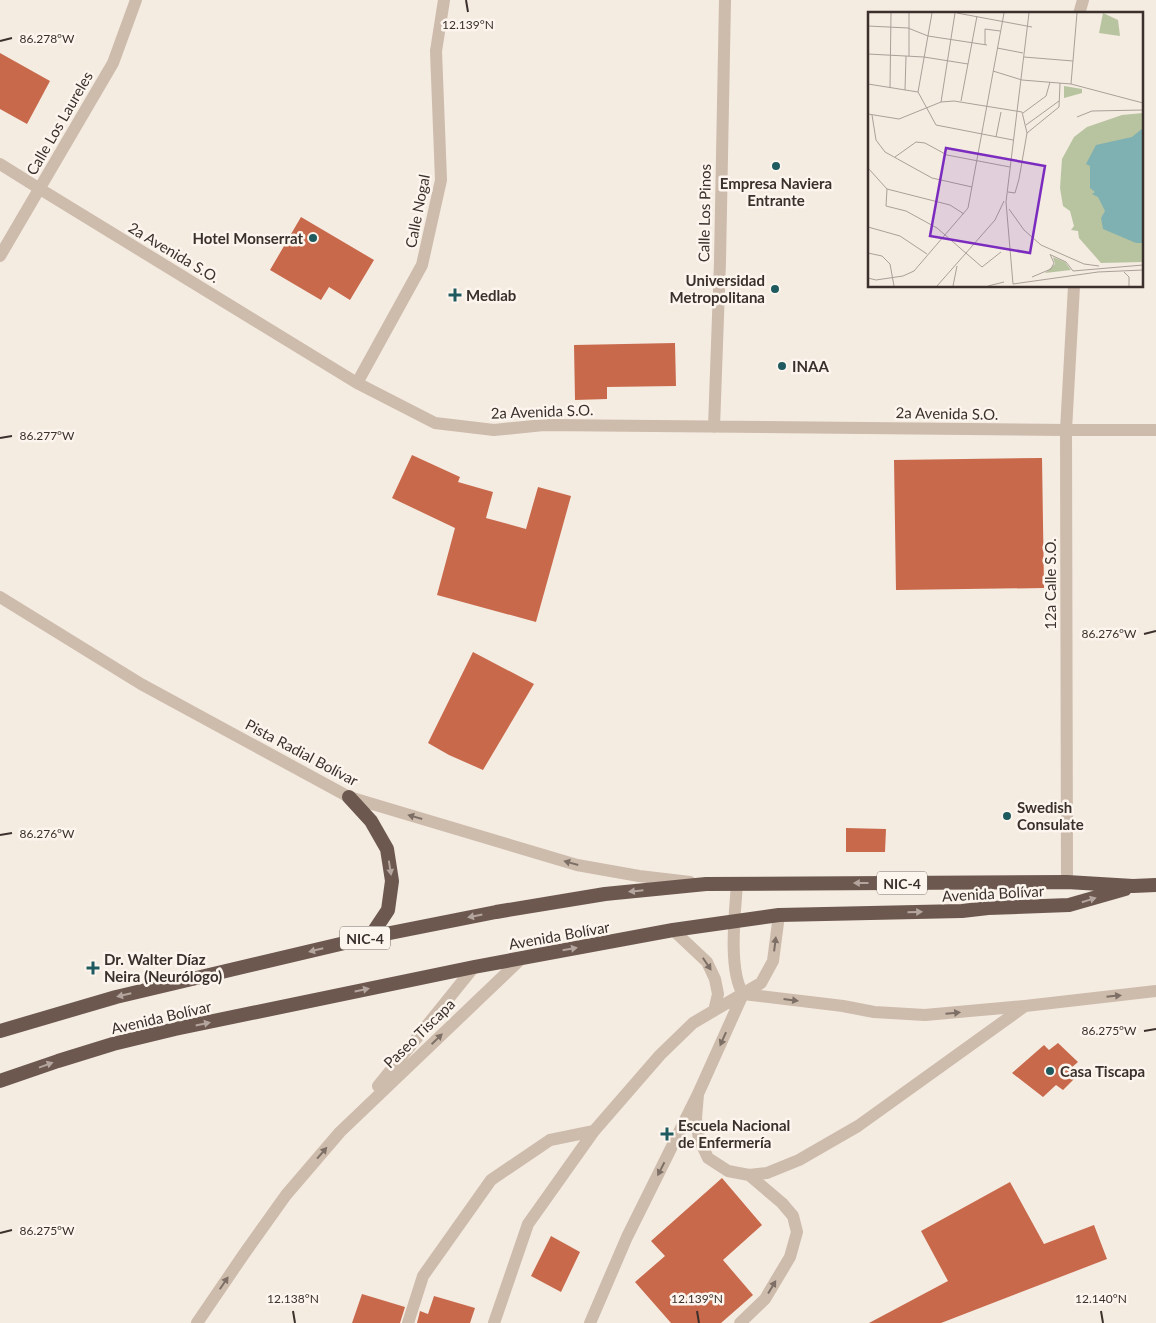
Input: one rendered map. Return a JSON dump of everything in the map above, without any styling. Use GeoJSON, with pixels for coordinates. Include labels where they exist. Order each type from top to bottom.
{"type":"FeatureCollection","features":[{"type":"Feature","properties":{"kind":"highway"},"geometry":{"type":"LineString","coordinates":[[349,797],[371,821],[387,849],[392,881],[388,910],[370,936]]}},
{"type":"Feature","properties":{"kind":"highway","name":"Avenida Bolívar"},"geometry":{"type":"LineString","coordinates":[[0,1031],[116,997],[370,936],[605,894],[706,884],[1067,882],[1133,886],[1156,885]]}},
{"type":"Feature","properties":{"kind":"highway"},"geometry":{"type":"LineString","coordinates":[[988,908],[1013,900],[1059,897],[1063,894],[1067,882]]}},
{"type":"Feature","properties":{"kind":"highway","name":"Avenida Bolívar"},"geometry":{"type":"LineString","coordinates":[[0,1081],[113,1044],[175,1029],[474,967],[673,930],[779,915],[962,911],[988,908],[1069,906],[1133,886]]}},
{"type":"Feature","properties":{"kind":"street","name":"Calle Los Laureles"},"geometry":{"type":"LineString","coordinates":[[0,256],[113,63],[136,0]]}},
{"type":"Feature","properties":{"kind":"street","name":"Calle Nogal"},"geometry":{"type":"LineString","coordinates":[[357,383],[422,264],[442,180],[436,51],[444,0]]}},
{"type":"Feature","properties":{"kind":"street","name":"Calle Los Pinos"},"geometry":{"type":"LineString","coordinates":[[714,427],[725,0]]}},
{"type":"Feature","properties":{"kind":"street","name":"2a Avenida S.O."},"geometry":{"type":"LineString","coordinates":[[0,164],[357,383],[436,423],[494,430],[544,425],[1156,430]]}},
{"type":"Feature","properties":{"kind":"street","name":"12a Calle S.O."},"geometry":{"type":"LineString","coordinates":[[1067,882],[1066,430],[1074,288]]}},
{"type":"Feature","properties":{"kind":"street","name":"Pista Radial Bolívar"},"geometry":{"type":"LineString","coordinates":[[0,597],[141,684],[349,797],[577,865],[639,876],[706,884]]}},
{"type":"Feature","properties":{"kind":"street"},"geometry":{"type":"LineString","coordinates":[[737,884],[734,959],[738,987],[743,994],[843,1006],[874,1012],[925,1016],[1156,991]]}},
{"type":"Feature","properties":{"kind":"street"},"geometry":{"type":"LineString","coordinates":[[494,1323],[528,1224],[594,1132],[660,1055],[693,1023],[762,983],[773,961],[779,915]]}},
{"type":"Feature","properties":{"kind":"street"},"geometry":{"type":"LineString","coordinates":[[673,930],[707,962],[715,980],[718,994],[714,1011]]}},
{"type":"Feature","properties":{"kind":"street","name":"Paseo Tiscapa"},"geometry":{"type":"LineString","coordinates":[[340,1132],[522,958]]}},
{"type":"Feature","properties":{"kind":"street","name":"Paseo Tiscapa"},"geometry":{"type":"LineString","coordinates":[[197,1323],[286,1195],[340,1132],[474,967]]}},
{"type":"Feature","properties":{"kind":"street"},"geometry":{"type":"LineString","coordinates":[[590,1323],[627,1237],[698,1094],[743,994]]}},
{"type":"Feature","properties":{"kind":"street"},"geometry":{"type":"LineString","coordinates":[[698,1094],[696,1118],[699,1139],[708,1158],[728,1171],[749,1175],[767,1172],[799,1160],[858,1126],[1025,1006]]}},
{"type":"Feature","properties":{"kind":"street"},"geometry":{"type":"LineString","coordinates":[[408,1323],[423,1276],[490,1180],[550,1140],[594,1132]]}},
{"type":"Feature","properties":{"kind":"street"},"geometry":{"type":"LineString","coordinates":[[740,1323],[765,1299],[790,1257],[797,1232],[793,1216],[782,1203],[749,1175]]}},
{"type":"Feature","properties":{"kind":"building"},"geometry":{"type":"Polygon","coordinates":[[[0,53],[50,81],[27,124],[0,109],[0,53]]]}},
{"type":"Feature","properties":{"kind":"building","name":"Hotel Monserrat"},"geometry":{"type":"Polygon","coordinates":[[[301,217],[374,260],[350,300],[329,287],[321,300],[270,270],[301,217]]]}},
{"type":"Feature","properties":{"kind":"building"},"geometry":{"type":"Polygon","coordinates":[[[675,343],[676,386],[607,387],[607,399],[575,400],[574,345],[675,343]]]}},
{"type":"Feature","properties":{"kind":"building"},"geometry":{"type":"Polygon","coordinates":[[[412,455],[460,477],[458,482],[493,492],[486,518],[526,529],[538,487],[571,496],[536,622],[437,595],[455,528],[392,498],[412,455]]]}},
{"type":"Feature","properties":{"kind":"building"},"geometry":{"type":"Polygon","coordinates":[[[1042,458],[1044,588],[896,590],[894,460],[1042,458]]]}},
{"type":"Feature","properties":{"kind":"building"},"geometry":{"type":"Polygon","coordinates":[[[473,652],[534,684],[483,770],[449,755],[428,743],[473,652]]]}},
{"type":"Feature","properties":{"kind":"building"},"geometry":{"type":"Polygon","coordinates":[[[846,828],[886,829],[885,852],[846,852],[846,828]]]}},
{"type":"Feature","properties":{"kind":"building"},"geometry":{"type":"Polygon","coordinates":[[[1058,1043],[1078,1062],[1071,1068],[1078,1075],[1063,1090],[1056,1085],[1043,1097],[1012,1073],[1044,1045],[1049,1050],[1058,1043]]]}},
{"type":"Feature","properties":{"kind":"building"},"geometry":{"type":"Polygon","coordinates":[[[722,1178],[762,1225],[723,1260],[753,1295],[721,1323],[671,1323],[635,1282],[665,1256],[651,1241],[722,1178]]]}},
{"type":"Feature","properties":{"kind":"building"},"geometry":{"type":"Polygon","coordinates":[[[1010,1182],[1044,1244],[1094,1225],[1107,1259],[941,1323],[869,1323],[948,1281],[921,1231],[1010,1182]]]}},
{"type":"Feature","properties":{"kind":"building"},"geometry":{"type":"Polygon","coordinates":[[[551,1236],[580,1252],[561,1292],[531,1276],[551,1236]]]}},
{"type":"Feature","properties":{"kind":"building"},"geometry":{"type":"Polygon","coordinates":[[[362,1294],[405,1307],[400,1323],[352,1323],[362,1294]]]}},
{"type":"Feature","properties":{"kind":"building"},"geometry":{"type":"Polygon","coordinates":[[[434,1296],[475,1308],[470,1323],[417,1323],[420,1311],[428,1314],[434,1296]]]}},
{"type":"Feature","properties":{"kind":"place","name":"Empresa Naviera Entrante"},"geometry":{"type":"Point","coordinates":[776,166]}},
{"type":"Feature","properties":{"kind":"place","name":"Hotel Monserrat"},"geometry":{"type":"Point","coordinates":[313,238]}},
{"type":"Feature","properties":{"kind":"place","name":"Universidad Metropolitana"},"geometry":{"type":"Point","coordinates":[775,289]}},
{"type":"Feature","properties":{"kind":"place","name":"Medlab"},"geometry":{"type":"Point","coordinates":[455,295]}},
{"type":"Feature","properties":{"kind":"place","name":"INAA"},"geometry":{"type":"Point","coordinates":[782,366]}},
{"type":"Feature","properties":{"kind":"place","name":"Swedish Consulate"},"geometry":{"type":"Point","coordinates":[1007,816]}},
{"type":"Feature","properties":{"kind":"place","name":"Dr. Walter Díaz Neira (Neurólogo)"},"geometry":{"type":"Point","coordinates":[93,968]}},
{"type":"Feature","properties":{"kind":"place","name":"Casa Tiscapa"},"geometry":{"type":"Point","coordinates":[1050,1071]}},
{"type":"Feature","properties":{"kind":"place","name":"Escuela Nacional de Enfermería"},"geometry":{"type":"Point","coordinates":[667,1134]}}]}
